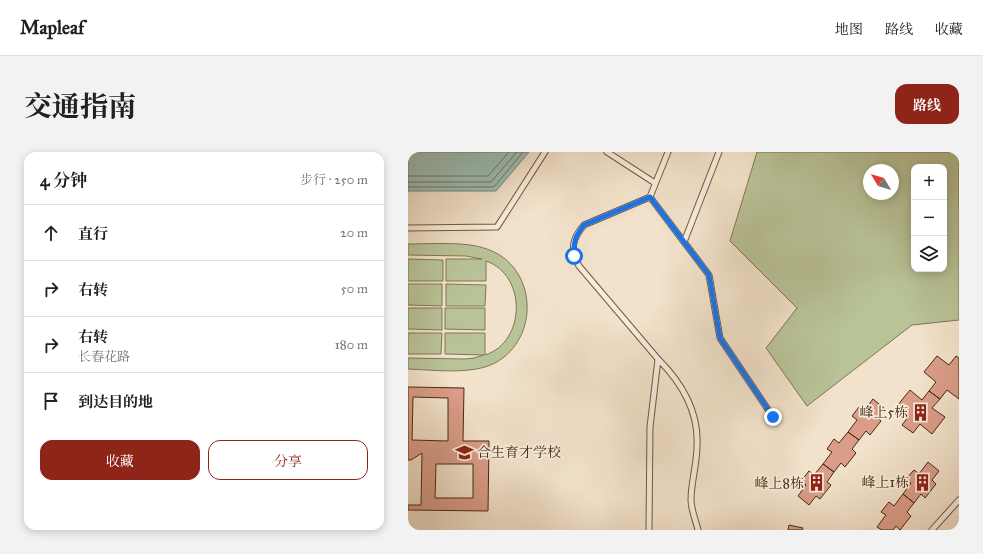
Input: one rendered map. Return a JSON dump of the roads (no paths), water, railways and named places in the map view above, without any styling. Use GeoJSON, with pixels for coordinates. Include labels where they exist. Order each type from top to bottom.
{"type":"FeatureCollection","features":[{"type":"Feature","properties":{"kind":"lane"},"geometry":{"type":"LineString","coordinates":[[408,228],[497,227],[546,152]]}},
{"type":"Feature","properties":{"kind":"lane"},"geometry":{"type":"LineString","coordinates":[[607,152],[655,182]]}},
{"type":"Feature","properties":{"kind":"lane"},"geometry":{"type":"LineString","coordinates":[[668,152],[650,197],[584,225],[577,234],[573,244],[574,256],[579,266],[658,359],[672,373],[684,389],[692,407],[698,445],[690,502],[698,530]]}},
{"type":"Feature","properties":{"kind":"lane"},"geometry":{"type":"LineString","coordinates":[[684,242],[719,152]]}},
{"type":"Feature","properties":{"kind":"lane"},"geometry":{"type":"LineString","coordinates":[[650,197],[709,275],[720,338],[773,417]]}},
{"type":"Feature","properties":{"kind":"lane"},"geometry":{"type":"LineString","coordinates":[[649,530],[650,426],[658,359]]}},
{"type":"Feature","properties":{"kind":"lane"},"geometry":{"type":"LineString","coordinates":[[932,530],[959,500]]}},
{"type":"Feature","properties":{"kind":"water"},"geometry":{"type":"Polygon","coordinates":[[[408,152],[529,152],[496,191],[408,191],[408,152]]]}},
{"type":"Feature","properties":{"kind":"place","name":"峰上5栋"},"geometry":{"type":"Point","coordinates":[921,412]}},
{"type":"Feature","properties":{"kind":"place","name":"合生育才学校"},"geometry":{"type":"Point","coordinates":[464,452]}},
{"type":"Feature","properties":{"kind":"place","name":"峰上1栋"},"geometry":{"type":"Point","coordinates":[922,482]}},
{"type":"Feature","properties":{"kind":"place","name":"峰上8栋"},"geometry":{"type":"Point","coordinates":[817,483]}}]}
